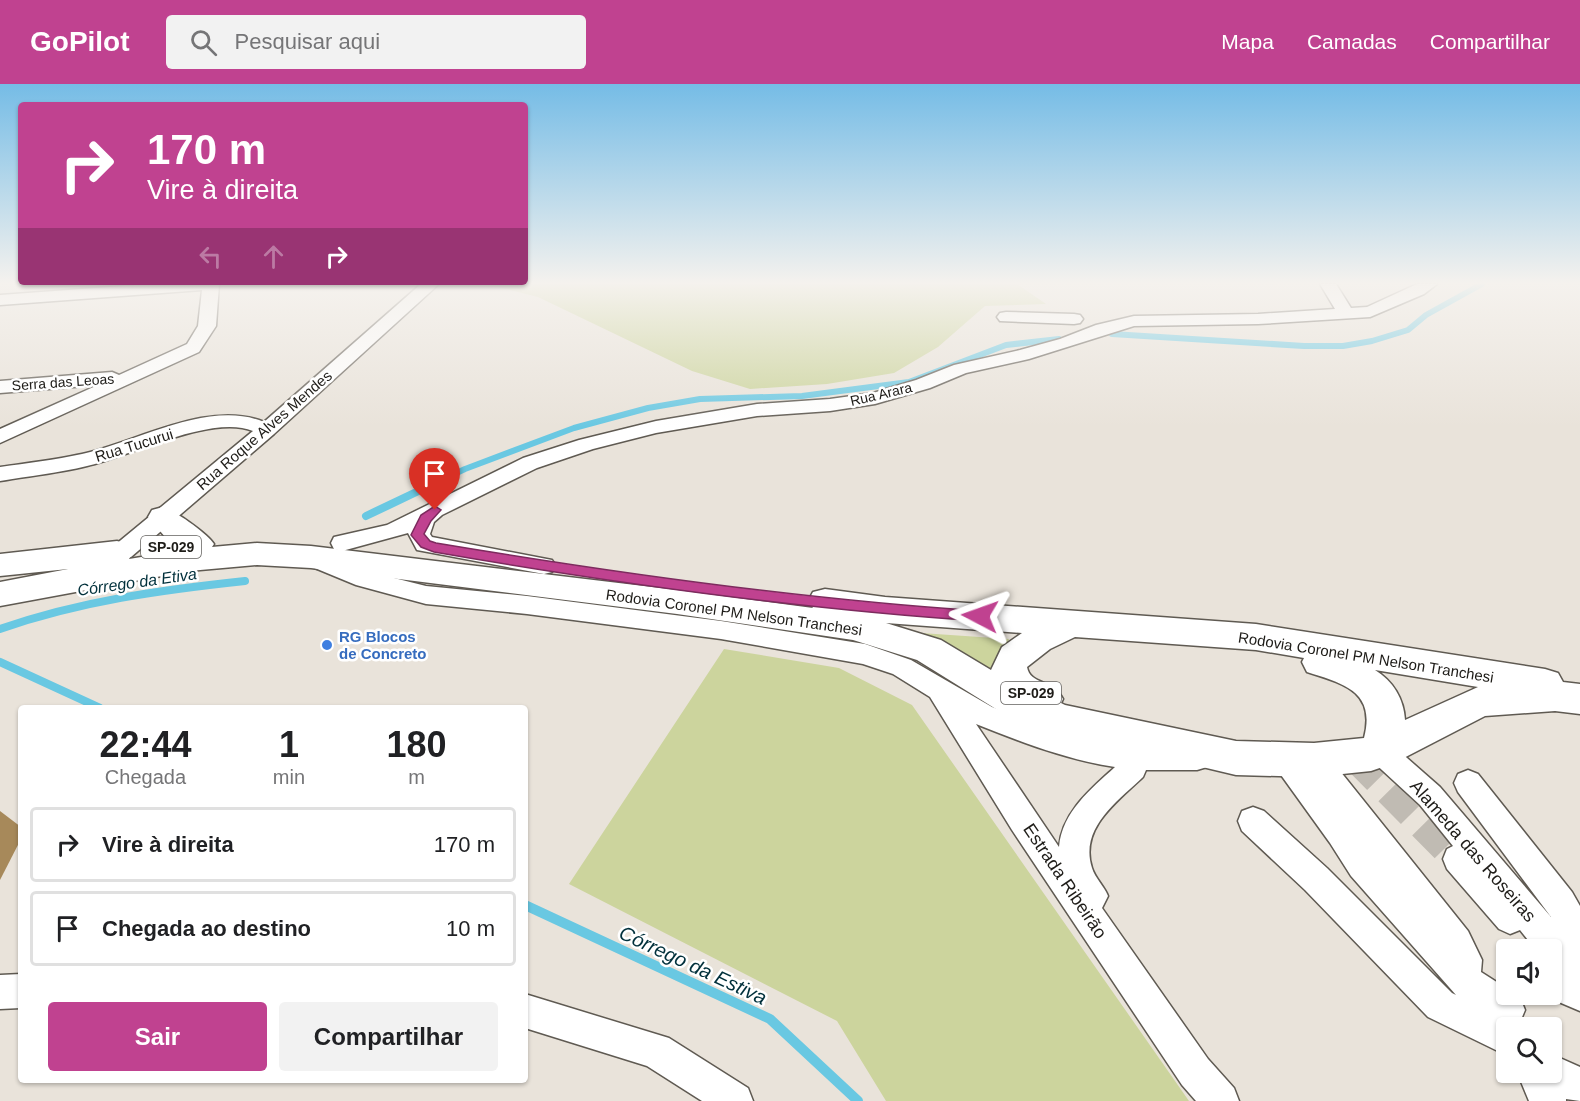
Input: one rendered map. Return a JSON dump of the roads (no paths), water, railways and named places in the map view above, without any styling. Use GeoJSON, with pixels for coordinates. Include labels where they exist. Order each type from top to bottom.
{"type":"FeatureCollection","features":[{"type":"Feature","properties":{"kind":"highway"},"geometry":{"type":"LineString","coordinates":[[166,514],[177,531],[198,544]]}},
{"type":"Feature","properties":{"kind":"highway","name":"Rodovia Coronel PM Nelson Tranchesi"},"geometry":{"type":"LineString","coordinates":[[2,584],[68,556],[258,538],[342,543],[544,566],[885,610],[1256,637],[1503,677],[1580,687]]}},
{"type":"Feature","properties":{"kind":"highway"},"geometry":{"type":"LineString","coordinates":[[2,584],[91,565],[123,551]]}},
{"type":"Feature","properties":{"kind":"highway","name":"Rodovia Coronel PM Nelson Tranchesi"},"geometry":{"type":"LineString","coordinates":[[2,584],[189,560],[257,554],[311,557],[853,627],[929,650],[1017,703],[1064,720],[1137,753],[1300,760],[1356,756],[1380,751],[1480,701],[1555,696],[1580,699]]}},
{"type":"Feature","properties":{"kind":"highway","name":"SP-029"},"geometry":{"type":"LineString","coordinates":[[1074,623],[1016,652],[1010,666],[1011,678],[1019,687],[1076,713],[1137,753]]}},
{"type":"Feature","properties":{"kind":"highway","name":"SP-029"},"geometry":{"type":"LineString","coordinates":[[1251,638],[1326,664],[1366,681],[1384,705],[1387,721],[1380,751]]}},
{"type":"Feature","properties":{"kind":"street"},"geometry":{"type":"LineString","coordinates":[[0,437],[127,377],[182,354],[202,339],[206,331]]}},
{"type":"Feature","properties":{"kind":"street","name":"Rua Roque Alves Mendes"},"geometry":{"type":"LineString","coordinates":[[123,551],[267,430],[376,331]]}},
{"type":"Feature","properties":{"kind":"street"},"geometry":{"type":"LineString","coordinates":[[1066,331],[1066,343]]}},
{"type":"Feature","properties":{"kind":"street","name":"Rua Arara"},"geometry":{"type":"LineString","coordinates":[[342,543],[393,531],[530,463],[586,444],[705,417],[830,405],[875,398],[923,384],[960,369],[1066,343],[1096,331]]}},
{"type":"Feature","properties":{"kind":"street","name":"Serra das Leoas"},"geometry":{"type":"LineString","coordinates":[[0,387],[127,377]]}},
{"type":"Feature","properties":{"kind":"street","name":"Rua Tucurui"},"geometry":{"type":"LineString","coordinates":[[0,474],[84,460],[202,424],[227,421],[245,422],[267,430]]}},
{"type":"Feature","properties":{"kind":"street","name":"Rodovia Coronel PM Nelson Tranchesi"},"geometry":{"type":"LineString","coordinates":[[435,510],[420,526],[418,535],[425,544],[544,566]]}},
{"type":"Feature","properties":{"kind":"street"},"geometry":{"type":"LineString","coordinates":[[68,556],[122,537],[166,514]]}},
{"type":"Feature","properties":{"kind":"street","name":"SP-029"},"geometry":{"type":"LineString","coordinates":[[311,557],[364,579],[426,595],[527,605],[721,630],[865,654],[902,667],[982,715],[1014,741],[1046,756],[1085,765],[1137,753]]}},
{"type":"Feature","properties":{"kind":"street","name":"Estrada Ribeirão"},"geometry":{"type":"LineString","coordinates":[[938,689],[1023,820],[1195,1072],[1221,1101]]}},
{"type":"Feature","properties":{"kind":"street","name":"SP-029"},"geometry":{"type":"LineString","coordinates":[[982,715],[1039,737],[1094,752],[1137,758],[1224,758]]}},
{"type":"Feature","properties":{"kind":"street","name":"Alameda das Roseiras"},"geometry":{"type":"LineString","coordinates":[[1380,751],[1430,796],[1576,972],[1580,987]]}},
{"type":"Feature","properties":{"kind":"street","name":"Estrada Ribeirão"},"geometry":{"type":"LineString","coordinates":[[1137,753],[1082,819],[1074,841],[1074,857],[1078,874],[1195,1072]]}},
{"type":"Feature","properties":{"kind":"street"},"geometry":{"type":"LineString","coordinates":[[1300,760],[1456,943],[1465,960],[1464,980],[1509,1017]]}},
{"type":"Feature","properties":{"kind":"street"},"geometry":{"type":"LineString","coordinates":[[1468,783],[1561,903],[1570,920],[1580,963]]}},
{"type":"Feature","properties":{"kind":"street"},"geometry":{"type":"LineString","coordinates":[[1253,821],[1316,879],[1440,1005],[1509,1017]]}},
{"type":"Feature","properties":{"kind":"street","name":"Alameda das Roseiras"},"geometry":{"type":"LineString","coordinates":[[1458,859],[1527,939]]}},
{"type":"Feature","properties":{"kind":"street","name":"Alameda das Roseiras"},"geometry":{"type":"LineString","coordinates":[[1562,973],[1580,987]]}},
{"type":"Feature","properties":{"kind":"street"},"geometry":{"type":"LineString","coordinates":[[1562,987],[1580,994]]}},
{"type":"Feature","properties":{"kind":"street"},"geometry":{"type":"LineString","coordinates":[[0,992],[18,991]]}},
{"type":"Feature","properties":{"kind":"street"},"geometry":{"type":"LineString","coordinates":[[528,1012],[656,1051],[735,1101]]}},
{"type":"Feature","properties":{"kind":"street"},"geometry":{"type":"LineString","coordinates":[[1562,1078],[1580,1088]]}},
{"type":"Feature","properties":{"kind":"street"},"geometry":{"type":"LineString","coordinates":[[1540,1083],[1548,1101]]}},
{"type":"Feature","properties":{"kind":"waterway"},"geometry":{"type":"LineString","coordinates":[[1112,334],[1304,346],[1343,346],[1372,341],[1403,331]]}},
{"type":"Feature","properties":{"kind":"waterway"},"geometry":{"type":"LineString","coordinates":[[427,487],[465,469],[574,428],[648,408],[700,399],[802,396],[909,382],[1006,345],[1059,339]]}},
{"type":"Feature","properties":{"kind":"waterway"},"geometry":{"type":"LineString","coordinates":[[366,516],[431,485]]}},
{"type":"Feature","properties":{"kind":"waterway","name":"Córrego da Etiva"},"geometry":{"type":"LineString","coordinates":[[0,629],[60,611],[121,598],[245,581]]}},
{"type":"Feature","properties":{"kind":"waterway","name":"Córrego da Estiva"},"geometry":{"type":"LineString","coordinates":[[0,662],[93,705]]}},
{"type":"Feature","properties":{"kind":"waterway","name":"Córrego da Estiva"},"geometry":{"type":"LineString","coordinates":[[528,906],[770,1019],[858,1101]]}},
{"type":"Feature","properties":{"kind":"tunnel"},"geometry":{"type":"LineString","coordinates":[[1356,756],[1458,859]]}},
{"type":"Feature","properties":{"kind":"place","name":"RG Blocos de Concreto"},"geometry":{"type":"Point","coordinates":[327,645]}}]}
